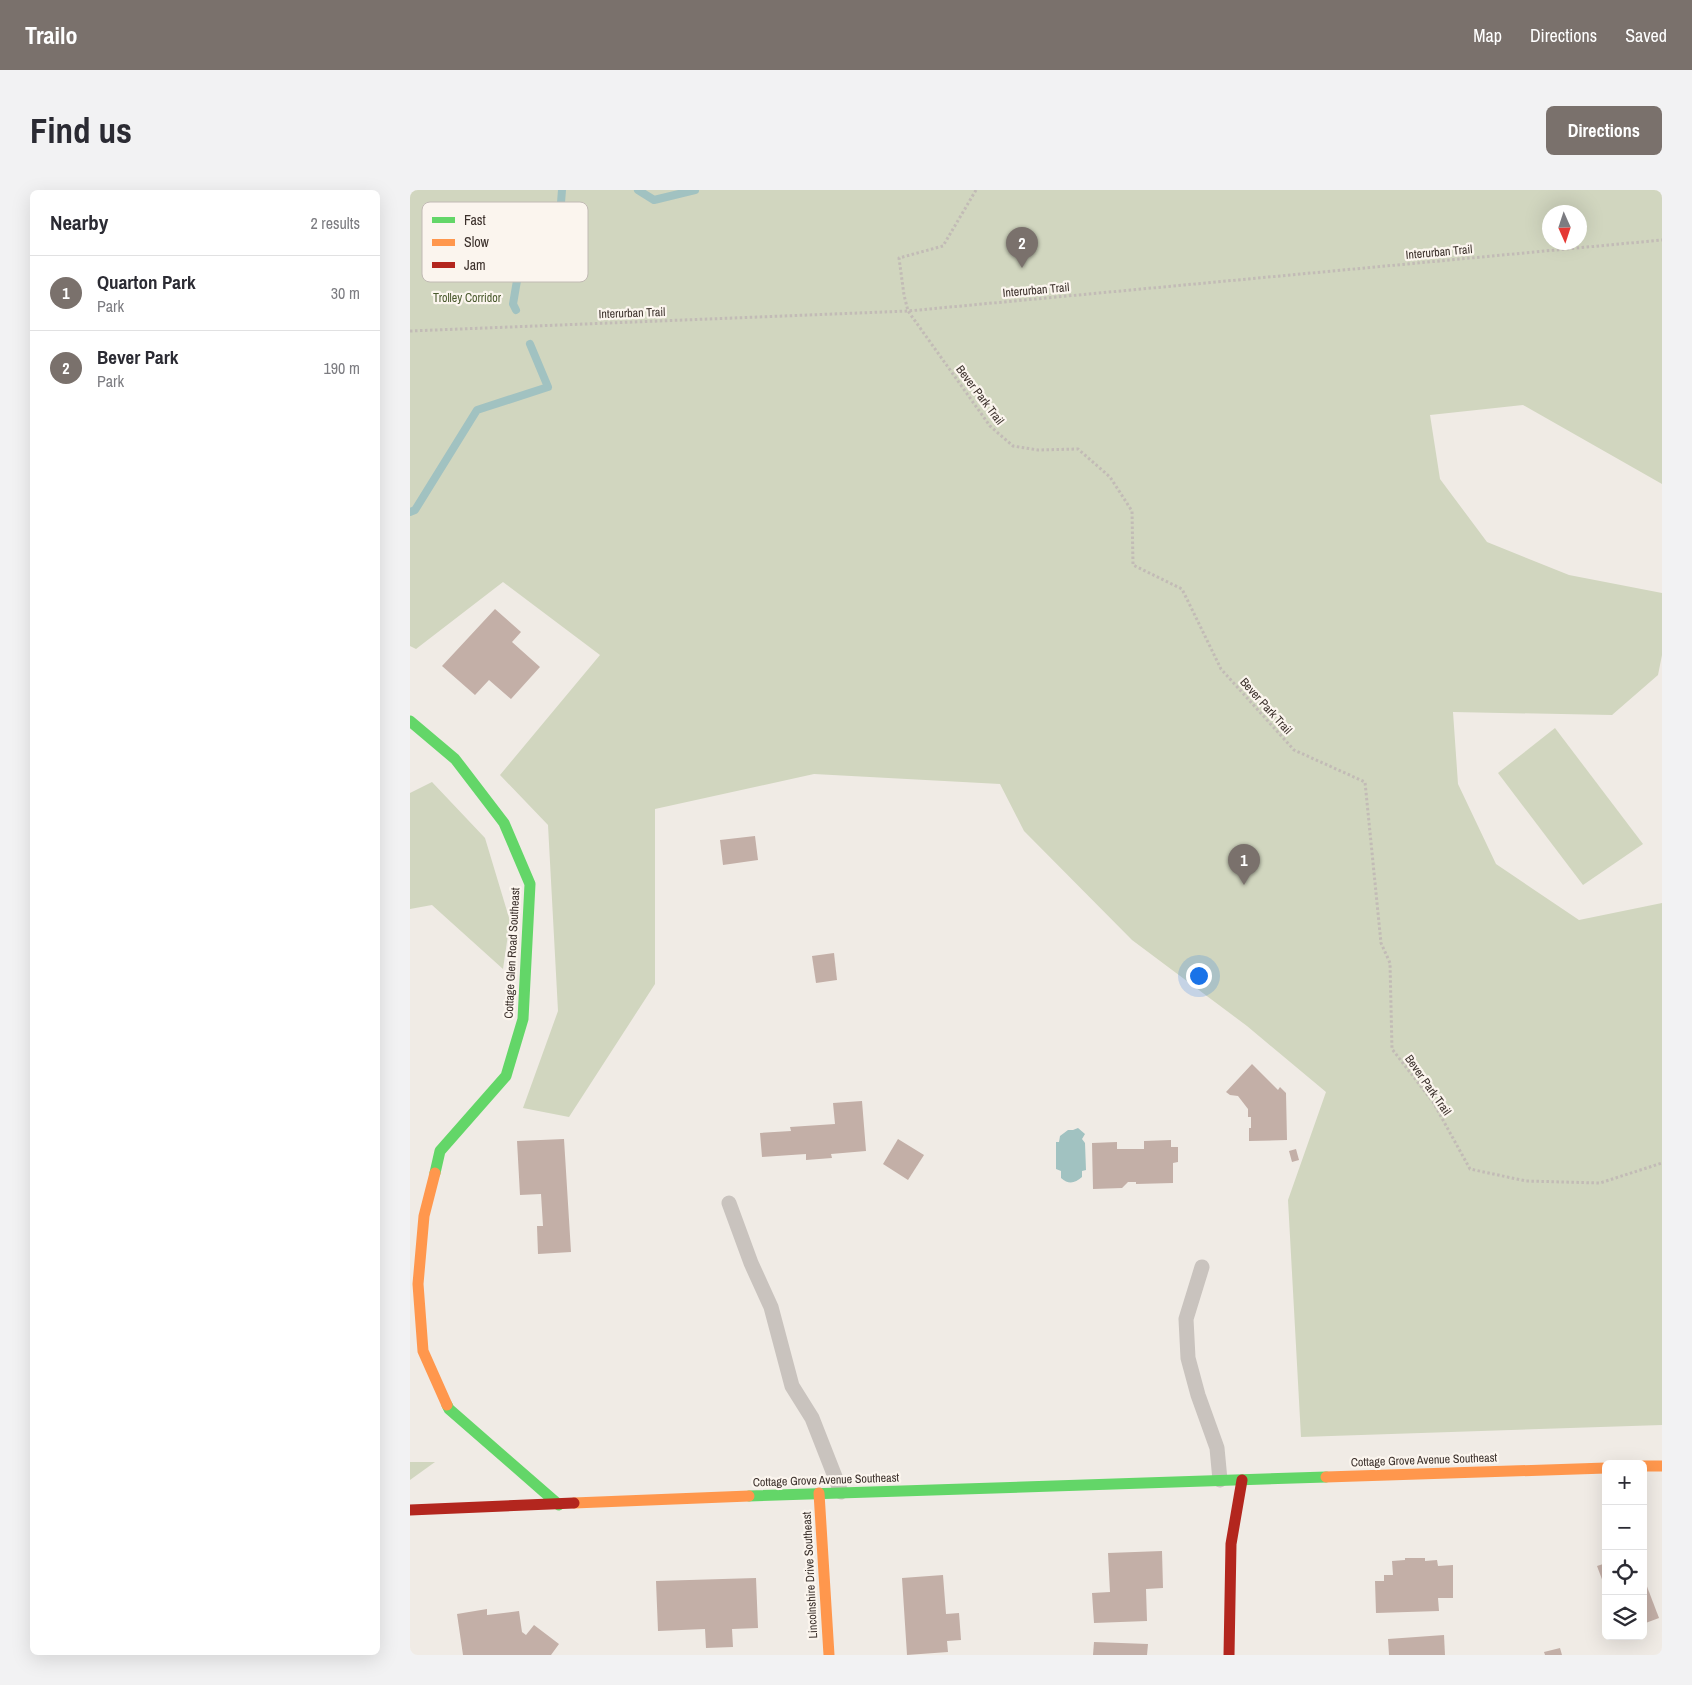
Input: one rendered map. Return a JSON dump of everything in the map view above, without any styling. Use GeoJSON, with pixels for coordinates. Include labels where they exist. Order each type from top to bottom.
{"type":"FeatureCollection","features":[{"type":"Feature","properties":{"kind":"street","name":"Cottage Glen Road Southeast"},"geometry":{"type":"LineString","coordinates":[[410,721],[455,759],[504,823],[530,884],[523,1019],[506,1076],[440,1151],[424,1216],[418,1284],[423,1351],[449,1409],[559,1505]]}},
{"type":"Feature","properties":{"kind":"street"},"geometry":{"type":"LineString","coordinates":[[1647,1466],[1662,1466]]}},
{"type":"Feature","properties":{"kind":"street","name":"Cottage Grove Avenue Southeast"},"geometry":{"type":"LineString","coordinates":[[410,1510],[841,1492],[1602,1468]]}},
{"type":"Feature","properties":{"kind":"street"},"geometry":{"type":"LineString","coordinates":[[1229,1655],[1231,1544],[1242,1480]]}},
{"type":"Feature","properties":{"kind":"street","name":"Lincolnshire Drive Southeast"},"geometry":{"type":"LineString","coordinates":[[820,1493],[829,1655]]}},
{"type":"Feature","properties":{"kind":"lane"},"geometry":{"type":"LineString","coordinates":[[729,1203],[751,1263],[771,1307],[792,1386],[812,1418],[841,1492]]}},
{"type":"Feature","properties":{"kind":"lane"},"geometry":{"type":"LineString","coordinates":[[1202,1267],[1186,1319],[1188,1358],[1216,1448],[1220,1480]]}},
{"type":"Feature","properties":{"kind":"path","name":"Bever Park Trail"},"geometry":{"type":"LineString","coordinates":[[976,190],[943,246],[899,258],[908,311],[990,426],[1013,446],[1038,450],[1078,449],[1110,477],[1132,511],[1133,565],[1182,589],[1221,669],[1294,750],[1365,782],[1381,943],[1390,963],[1392,1049],[1433,1102],[1470,1168],[1526,1181],[1600,1183],[1662,1163]]}},
{"type":"Feature","properties":{"kind":"path","name":"Interurban Trail"},"geometry":{"type":"LineString","coordinates":[[410,332],[908,311],[1662,240]]}},
{"type":"Feature","properties":{"kind":"green space","name":"Trolley Corridor"},"geometry":{"type":"Polygon","coordinates":[[[410,190],[1662,190],[1662,484],[1523,405],[1430,415],[1440,479],[1487,542],[1569,575],[1662,593],[1662,655],[1658,675],[1612,715],[1453,712],[1458,784],[1496,864],[1579,920],[1662,903],[1662,1425],[1301,1437],[1288,1200],[1326,1092],[1247,1026],[1132,940],[1024,831],[1000,784],[814,774],[655,809],[655,984],[569,1117],[523,1108],[558,1011],[548,825],[500,775],[600,655],[503,582],[416,649],[410,646],[410,190]]]}},
{"type":"Feature","properties":{"kind":"green space"},"geometry":{"type":"Polygon","coordinates":[[[1555,728],[1643,844],[1583,885],[1498,773],[1555,728]]]}},
{"type":"Feature","properties":{"kind":"green space"},"geometry":{"type":"Polygon","coordinates":[[[432,782],[485,838],[510,921],[503,969],[432,905],[410,909],[410,793],[432,782]]]}},
{"type":"Feature","properties":{"kind":"green space"},"geometry":{"type":"Polygon","coordinates":[[[410,1462],[435,1462],[410,1480],[410,1462]]]}},
{"type":"Feature","properties":{"kind":"water"},"geometry":{"type":"Polygon","coordinates":[[[1078,1128],[1085,1134],[1082,1139],[1085,1143],[1086,1170],[1082,1171],[1082,1177],[1074,1182],[1069,1182],[1061,1178],[1061,1171],[1056,1169],[1056,1142],[1059,1142],[1060,1136],[1068,1130],[1078,1128]]]}},
{"type":"Feature","properties":{"kind":"building"},"geometry":{"type":"Polygon","coordinates":[[[495,609],[521,632],[512,642],[540,667],[511,699],[489,680],[475,695],[442,666],[495,609]]]}},
{"type":"Feature","properties":{"kind":"building"},"geometry":{"type":"Polygon","coordinates":[[[755,836],[758,860],[723,865],[720,840],[755,836]]]}},
{"type":"Feature","properties":{"kind":"building"},"geometry":{"type":"Polygon","coordinates":[[[834,953],[837,980],[816,983],[812,956],[834,953]]]}},
{"type":"Feature","properties":{"kind":"building"},"geometry":{"type":"Polygon","coordinates":[[[1252,1064],[1278,1090],[1280,1087],[1286,1093],[1287,1140],[1249,1141],[1251,1117],[1248,1117],[1248,1109],[1238,1096],[1230,1095],[1226,1092],[1252,1064]]]}},
{"type":"Feature","properties":{"kind":"building"},"geometry":{"type":"Polygon","coordinates":[[[862,1101],[866,1151],[831,1154],[832,1158],[806,1160],[806,1154],[762,1157],[760,1133],[791,1131],[790,1127],[835,1124],[833,1103],[862,1101]]]}},
{"type":"Feature","properties":{"kind":"building"},"geometry":{"type":"Polygon","coordinates":[[[564,1139],[571,1252],[538,1254],[537,1226],[543,1226],[541,1194],[520,1195],[517,1141],[564,1139]]]}},
{"type":"Feature","properties":{"kind":"building"},"geometry":{"type":"Polygon","coordinates":[[[898,1139],[924,1155],[908,1180],[883,1164],[898,1139]]]}},
{"type":"Feature","properties":{"kind":"building"},"geometry":{"type":"Polygon","coordinates":[[[1171,1140],[1171,1147],[1178,1147],[1178,1162],[1173,1163],[1173,1183],[1136,1184],[1136,1182],[1128,1182],[1122,1188],[1093,1189],[1092,1143],[1117,1142],[1117,1149],[1144,1149],[1144,1141],[1171,1140]]]}},
{"type":"Feature","properties":{"kind":"building"},"geometry":{"type":"Polygon","coordinates":[[[1296,1149],[1299,1160],[1292,1162],[1289,1151],[1296,1149]]]}},
{"type":"Feature","properties":{"kind":"building"},"geometry":{"type":"Polygon","coordinates":[[[1162,1551],[1163,1588],[1146,1589],[1147,1621],[1094,1623],[1092,1593],[1110,1592],[1108,1553],[1162,1551]]]}},
{"type":"Feature","properties":{"kind":"building"},"geometry":{"type":"Polygon","coordinates":[[[1405,1558],[1425,1558],[1425,1561],[1437,1560],[1438,1566],[1453,1565],[1453,1598],[1438,1598],[1439,1611],[1376,1613],[1375,1581],[1384,1581],[1384,1575],[1393,1575],[1392,1561],[1405,1560],[1405,1558]]]}},
{"type":"Feature","properties":{"kind":"building"},"geometry":{"type":"Polygon","coordinates":[[[1602,1564],[1602,1579],[1597,1566],[1602,1564]]]}},
{"type":"Feature","properties":{"kind":"building"},"geometry":{"type":"Polygon","coordinates":[[[943,1575],[946,1614],[959,1613],[961,1640],[947,1641],[948,1652],[907,1655],[902,1578],[943,1575]]]}},
{"type":"Feature","properties":{"kind":"building"},"geometry":{"type":"Polygon","coordinates":[[[756,1578],[758,1628],[732,1629],[733,1647],[706,1648],[705,1629],[658,1631],[656,1581],[756,1578]]]}},
{"type":"Feature","properties":{"kind":"building"},"geometry":{"type":"Polygon","coordinates":[[[1647,1586],[1659,1618],[1647,1622],[1647,1586]]]}},
{"type":"Feature","properties":{"kind":"building"},"geometry":{"type":"Polygon","coordinates":[[[487,1609],[487,1615],[519,1611],[522,1632],[526,1635],[534,1625],[559,1644],[551,1655],[463,1655],[457,1614],[487,1609]]]}},
{"type":"Feature","properties":{"kind":"building"},"geometry":{"type":"Polygon","coordinates":[[[1444,1635],[1445,1655],[1389,1655],[1388,1639],[1444,1635]]]}},
{"type":"Feature","properties":{"kind":"building"},"geometry":{"type":"Polygon","coordinates":[[[1094,1642],[1148,1644],[1147,1655],[1093,1655],[1094,1642]]]}},
{"type":"Feature","properties":{"kind":"building"},"geometry":{"type":"Polygon","coordinates":[[[1560,1648],[1562,1655],[1545,1655],[1544,1652],[1560,1648]]]}},
{"type":"Feature","properties":{"kind":"waterway"},"geometry":{"type":"LineString","coordinates":[[561,202],[562,190]]}},
{"type":"Feature","properties":{"kind":"waterway"},"geometry":{"type":"LineString","coordinates":[[638,190],[654,200],[695,190]]}},
{"type":"Feature","properties":{"kind":"waterway"},"geometry":{"type":"LineString","coordinates":[[516,310],[513,304],[517,282]]}},
{"type":"Feature","properties":{"kind":"waterway"},"geometry":{"type":"LineString","coordinates":[[410,512],[415,510],[477,410],[548,387],[530,344]]}},
{"type":"Feature","properties":{"kind":"traffic: fast"},"geometry":{"type":"LineString","coordinates":[[410,721],[455,759],[504,823],[530,884],[523,1019],[506,1076],[440,1151],[435,1173]]}},
{"type":"Feature","properties":{"kind":"traffic: fast"},"geometry":{"type":"LineString","coordinates":[[447,1405],[449,1409],[559,1505]]}},
{"type":"Feature","properties":{"kind":"traffic: fast"},"geometry":{"type":"LineString","coordinates":[[749,1496],[1326,1477]]}},
{"type":"Feature","properties":{"kind":"traffic: slow"},"geometry":{"type":"LineString","coordinates":[[435,1173],[424,1216],[418,1284],[423,1351],[447,1405]]}},
{"type":"Feature","properties":{"kind":"traffic: slow"},"geometry":{"type":"LineString","coordinates":[[1647,1466],[1662,1466]]}},
{"type":"Feature","properties":{"kind":"traffic: slow"},"geometry":{"type":"LineString","coordinates":[[1326,1477],[1602,1468]]}},
{"type":"Feature","properties":{"kind":"traffic: slow"},"geometry":{"type":"LineString","coordinates":[[819,1493],[829,1655]]}},
{"type":"Feature","properties":{"kind":"traffic: slow"},"geometry":{"type":"LineString","coordinates":[[574,1503],[749,1496]]}},
{"type":"Feature","properties":{"kind":"traffic: jam"},"geometry":{"type":"LineString","coordinates":[[1229,1655],[1231,1544],[1242,1480]]}},
{"type":"Feature","properties":{"kind":"traffic: jam"},"geometry":{"type":"LineString","coordinates":[[410,1510],[574,1503]]}},
{"type":"Feature","properties":{"kind":"place","name":"Bever Park"},"geometry":{"type":"Point","coordinates":[1022,268]}},
{"type":"Feature","properties":{"kind":"place","name":"Quarton Park"},"geometry":{"type":"Point","coordinates":[1244,885]}}]}
